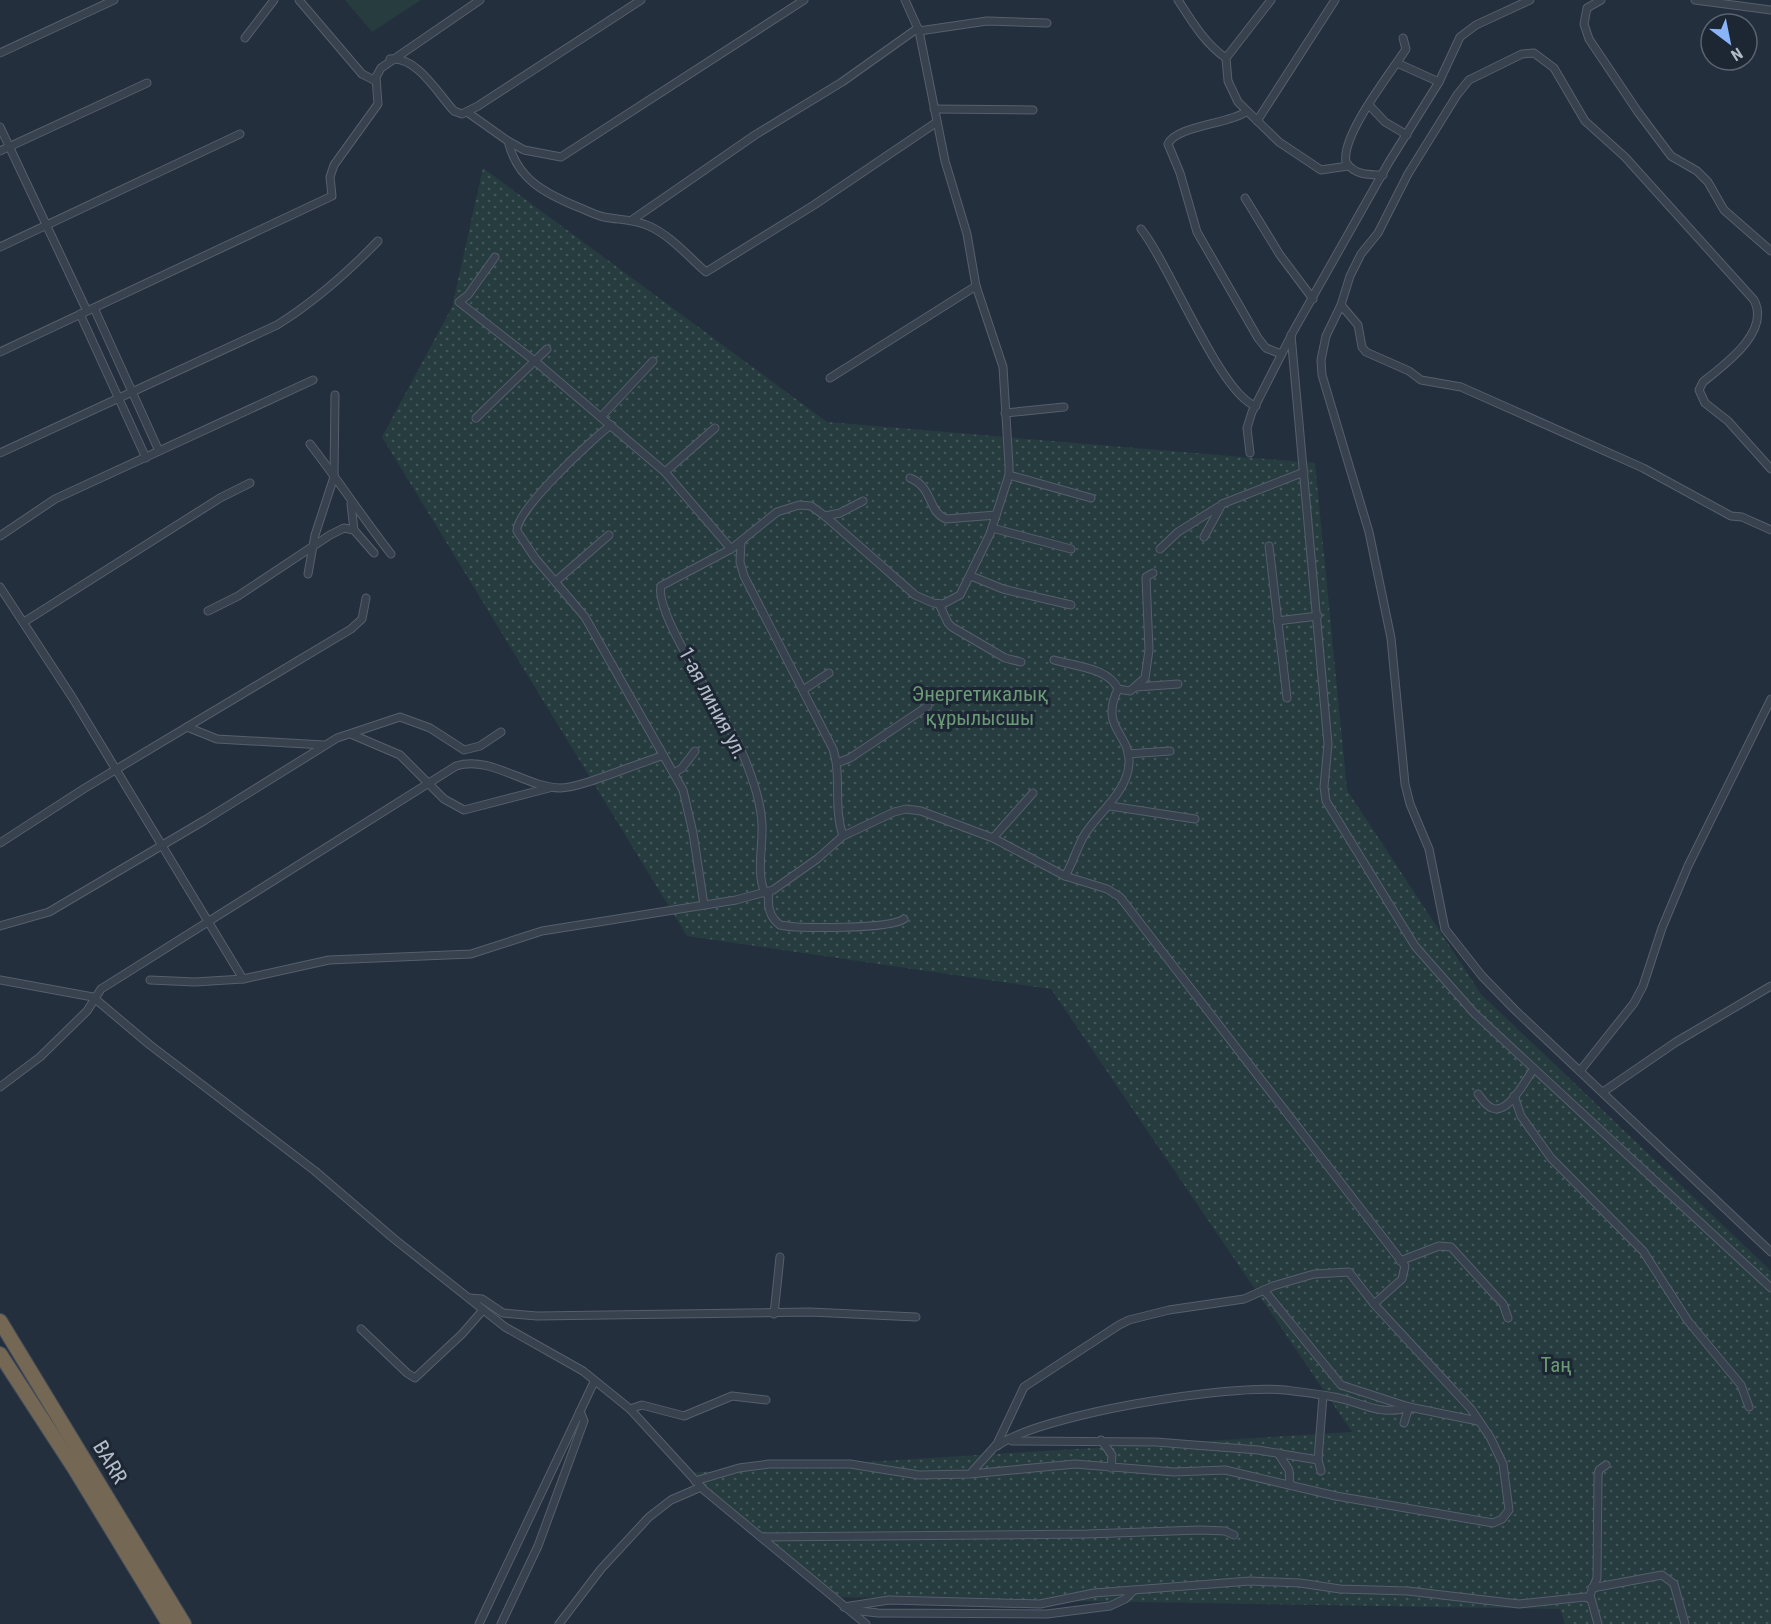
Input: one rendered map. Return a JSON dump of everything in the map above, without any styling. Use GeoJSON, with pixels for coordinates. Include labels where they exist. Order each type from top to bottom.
{"type":"FeatureCollection","features":[{"type":"Feature","properties":{"kind":"highway","name":"BARR"},"geometry":{"type":"LineString","coordinates":[[0,1321],[184,1624]]}},
{"type":"Feature","properties":{"kind":"highway","name":"BARR"},"geometry":{"type":"LineString","coordinates":[[0,1354],[76,1471],[169,1624]]}},
{"type":"Feature","properties":{"kind":"street"},"geometry":{"type":"LineString","coordinates":[[0,53],[114,0]]}},
{"type":"Feature","properties":{"kind":"street"},"geometry":{"type":"LineString","coordinates":[[245,38],[274,0]]}},
{"type":"Feature","properties":{"kind":"street"},"geometry":{"type":"LineString","coordinates":[[299,0],[362,74],[376,81]]}},
{"type":"Feature","properties":{"kind":"street"},"geometry":{"type":"LineString","coordinates":[[0,352],[332,196],[330,177],[334,165],[378,104],[376,81],[381,68],[390,59],[480,0]]}},
{"type":"Feature","properties":{"kind":"street"},"geometry":{"type":"LineString","coordinates":[[467,112],[641,0]]}},
{"type":"Feature","properties":{"kind":"street"},"geometry":{"type":"LineString","coordinates":[[390,59],[405,61],[424,76],[454,111],[467,112],[524,150],[561,157],[804,0]]}},
{"type":"Feature","properties":{"kind":"street"},"geometry":{"type":"LineString","coordinates":[[495,257],[468,295],[459,302],[536,362],[665,472],[731,549],[786,507],[805,505],[825,516],[901,584],[925,600],[947,604],[960,595],[971,576],[992,528],[1009,475],[1003,367],[976,286],[967,234],[945,161],[918,29],[905,0]]}},
{"type":"Feature","properties":{"kind":"street"},"geometry":{"type":"LineString","coordinates":[[1178,0],[1217,52],[1226,58]]}},
{"type":"Feature","properties":{"kind":"street"},"geometry":{"type":"LineString","coordinates":[[1270,0],[1226,58],[1231,89],[1246,112],[1313,167],[1330,171],[1348,166],[1363,174],[1383,175]]}},
{"type":"Feature","properties":{"kind":"street"},"geometry":{"type":"LineString","coordinates":[[1257,121],[1335,0]]}},
{"type":"Feature","properties":{"kind":"street"},"geometry":{"type":"LineString","coordinates":[[1250,453],[1247,428],[1281,354],[1439,82],[1464,33],[1530,0]]}},
{"type":"Feature","properties":{"kind":"street"},"geometry":{"type":"LineString","coordinates":[[1601,0],[1587,8],[1584,24],[1588,39],[1611,74],[1671,156],[1697,171],[1708,182],[1724,210],[1754,239],[1771,251]]}},
{"type":"Feature","properties":{"kind":"street"},"geometry":{"type":"LineString","coordinates":[[1695,0],[1771,10]]}},
{"type":"Feature","properties":{"kind":"street"},"geometry":{"type":"LineString","coordinates":[[632,220],[755,135],[842,82],[918,29],[987,21],[1047,24]]}},
{"type":"Feature","properties":{"kind":"street"},"geometry":{"type":"LineString","coordinates":[[1348,166],[1346,145],[1406,49],[1403,38]]}},
{"type":"Feature","properties":{"kind":"street"},"geometry":{"type":"LineString","coordinates":[[1771,469],[1728,421],[1705,404],[1699,390],[1703,382],[1754,337],[1757,329],[1757,305],[1625,158],[1585,121],[1554,68],[1534,53],[1522,54],[1469,80],[1457,94],[1408,174],[1378,232],[1361,254],[1326,336],[1321,360],[1322,375],[1372,542],[1391,638],[1405,784],[1410,804],[1429,849],[1445,929],[1482,976],[1771,1252]]}},
{"type":"Feature","properties":{"kind":"street"},"geometry":{"type":"LineString","coordinates":[[1397,63],[1439,82]]}},
{"type":"Feature","properties":{"kind":"street"},"geometry":{"type":"LineString","coordinates":[[0,151],[147,83]]}},
{"type":"Feature","properties":{"kind":"street"},"geometry":{"type":"LineString","coordinates":[[1369,105],[1385,122],[1407,135]]}},
{"type":"Feature","properties":{"kind":"street"},"geometry":{"type":"LineString","coordinates":[[934,109],[1033,110]]}},
{"type":"Feature","properties":{"kind":"street"},"geometry":{"type":"LineString","coordinates":[[1246,112],[1230,120],[1174,136],[1168,144],[1180,173],[1197,232],[1258,339],[1266,348],[1281,354]]}},
{"type":"Feature","properties":{"kind":"street"},"geometry":{"type":"LineString","coordinates":[[508,141],[511,155],[524,176],[545,192],[603,217],[632,220],[660,232],[706,272],[814,205],[937,122]]}},
{"type":"Feature","properties":{"kind":"street"},"geometry":{"type":"LineString","coordinates":[[0,127],[159,451]]}},
{"type":"Feature","properties":{"kind":"street"},"geometry":{"type":"LineString","coordinates":[[0,247],[240,134]]}},
{"type":"Feature","properties":{"kind":"street"},"geometry":{"type":"LineString","coordinates":[[1245,198],[1280,255],[1313,299]]}},
{"type":"Feature","properties":{"kind":"street"},"geometry":{"type":"LineString","coordinates":[[1141,229],[1160,256],[1234,389],[1243,400],[1256,406]]}},
{"type":"Feature","properties":{"kind":"street"},"geometry":{"type":"LineString","coordinates":[[0,453],[277,325],[296,313],[354,266],[378,241]]}},
{"type":"Feature","properties":{"kind":"street"},"geometry":{"type":"LineString","coordinates":[[831,378],[976,286]]}},
{"type":"Feature","properties":{"kind":"street"},"geometry":{"type":"LineString","coordinates":[[1341,304],[1358,325],[1362,348],[1366,352],[1409,371],[1421,380],[1471,392],[1643,468],[1731,516],[1742,517],[1771,530]]}},
{"type":"Feature","properties":{"kind":"street"},"geometry":{"type":"LineString","coordinates":[[80,314],[146,458]]}},
{"type":"Feature","properties":{"kind":"street"},"geometry":{"type":"LineString","coordinates":[[1291,335],[1328,744],[1324,787],[1326,801],[1397,920],[1420,953],[1474,1013],[1771,1288]]}},
{"type":"Feature","properties":{"kind":"street"},"geometry":{"type":"LineString","coordinates":[[476,418],[547,349]]}},
{"type":"Feature","properties":{"kind":"street"},"geometry":{"type":"LineString","coordinates":[[600,417],[653,362]]}},
{"type":"Feature","properties":{"kind":"street"},"geometry":{"type":"LineString","coordinates":[[0,536],[37,509],[313,380]]}},
{"type":"Feature","properties":{"kind":"street"},"geometry":{"type":"LineString","coordinates":[[308,574],[312,545],[334,477],[335,395]]}},
{"type":"Feature","properties":{"kind":"street"},"geometry":{"type":"LineString","coordinates":[[1005,413],[1064,407]]}},
{"type":"Feature","properties":{"kind":"street"},"geometry":{"type":"LineString","coordinates":[[611,425],[585,447],[519,519],[517,531],[521,539],[585,616],[662,756],[674,773],[682,790],[691,822],[704,905]]}},
{"type":"Feature","properties":{"kind":"street"},"geometry":{"type":"LineString","coordinates":[[665,472],[715,428]]}},
{"type":"Feature","properties":{"kind":"street"},"geometry":{"type":"LineString","coordinates":[[310,444],[351,504],[391,554]]}},
{"type":"Feature","properties":{"kind":"street"},"geometry":{"type":"LineString","coordinates":[[1160,549],[1178,532],[1218,507],[1304,472]]}},
{"type":"Feature","properties":{"kind":"street"},"geometry":{"type":"LineString","coordinates":[[1009,475],[1091,498]]}},
{"type":"Feature","properties":{"kind":"street"},"geometry":{"type":"LineString","coordinates":[[910,478],[924,485],[939,516],[946,519],[996,515]]}},
{"type":"Feature","properties":{"kind":"street"},"geometry":{"type":"LineString","coordinates":[[24,622],[220,498],[250,483]]}},
{"type":"Feature","properties":{"kind":"street"},"geometry":{"type":"LineString","coordinates":[[825,516],[840,513],[863,501]]}},
{"type":"Feature","properties":{"kind":"street"},"geometry":{"type":"LineString","coordinates":[[351,504],[354,530],[374,553]]}},
{"type":"Feature","properties":{"kind":"street"},"geometry":{"type":"LineString","coordinates":[[1204,537],[1218,507]]}},
{"type":"Feature","properties":{"kind":"street"},"geometry":{"type":"LineString","coordinates":[[208,611],[238,596],[312,545],[344,528],[354,530]]}},
{"type":"Feature","properties":{"kind":"street"},"geometry":{"type":"LineString","coordinates":[[992,528],[1071,549]]}},
{"type":"Feature","properties":{"kind":"street"},"geometry":{"type":"LineString","coordinates":[[556,581],[609,535]]}},
{"type":"Feature","properties":{"kind":"street"},"geometry":{"type":"LineString","coordinates":[[741,542],[740,562],[744,576],[825,731],[837,763],[838,816],[843,836]]}},
{"type":"Feature","properties":{"kind":"street"},"geometry":{"type":"LineString","coordinates":[[1269,546],[1287,698]]}},
{"type":"Feature","properties":{"kind":"street","name":"1-ая линия ул."},"geometry":{"type":"LineString","coordinates":[[731,549],[661,586],[660,594],[673,627],[740,748],[751,776],[762,823],[761,879],[767,892],[773,920],[780,925],[875,925],[893,924],[904,919]]}},
{"type":"Feature","properties":{"kind":"street"},"geometry":{"type":"LineString","coordinates":[[1054,660],[1109,676],[1118,689],[1130,691],[1137,687],[1145,678],[1148,667],[1146,577],[1153,573]]}},
{"type":"Feature","properties":{"kind":"street"},"geometry":{"type":"LineString","coordinates":[[971,576],[1003,589],[1071,605]]}},
{"type":"Feature","properties":{"kind":"street"},"geometry":{"type":"LineString","coordinates":[[0,587],[163,845],[243,979]]}},
{"type":"Feature","properties":{"kind":"street"},"geometry":{"type":"LineString","coordinates":[[0,843],[358,625],[362,619],[366,598]]}},
{"type":"Feature","properties":{"kind":"street"},"geometry":{"type":"LineString","coordinates":[[939,604],[952,627],[1005,658],[1021,662]]}},
{"type":"Feature","properties":{"kind":"street"},"geometry":{"type":"LineString","coordinates":[[1277,621],[1318,616]]}},
{"type":"Feature","properties":{"kind":"street"},"geometry":{"type":"LineString","coordinates":[[803,690],[829,673]]}},
{"type":"Feature","properties":{"kind":"street"},"geometry":{"type":"LineString","coordinates":[[1137,687],[1178,684]]}},
{"type":"Feature","properties":{"kind":"street"},"geometry":{"type":"LineString","coordinates":[[1065,876],[1085,834],[1110,806],[1127,771],[1128,754],[1111,712],[1118,689]]}},
{"type":"Feature","properties":{"kind":"street"},"geometry":{"type":"LineString","coordinates":[[1580,1071],[1639,994],[1688,866],[1771,699]]}},
{"type":"Feature","properties":{"kind":"street"},"geometry":{"type":"LineString","coordinates":[[837,763],[850,758],[928,706]]}},
{"type":"Feature","properties":{"kind":"street"},"geometry":{"type":"LineString","coordinates":[[353,735],[390,718],[400,717],[430,728],[464,750],[480,746],[501,732]]}},
{"type":"Feature","properties":{"kind":"street"},"geometry":{"type":"LineString","coordinates":[[187,728],[217,739],[324,745]]}},
{"type":"Feature","properties":{"kind":"street"},"geometry":{"type":"LineString","coordinates":[[0,926],[49,912],[163,845],[324,745],[345,735],[353,735],[400,755],[428,785],[455,807],[464,810],[552,787],[572,786],[662,756]]}},
{"type":"Feature","properties":{"kind":"street"},"geometry":{"type":"LineString","coordinates":[[674,773],[682,768],[695,751]]}},
{"type":"Feature","properties":{"kind":"street"},"geometry":{"type":"LineString","coordinates":[[1128,754],[1170,751]]}},
{"type":"Feature","properties":{"kind":"street"},"geometry":{"type":"LineString","coordinates":[[0,1087],[48,1049],[87,1011],[93,997],[100,989],[456,766],[469,764],[509,773],[552,787]]}},
{"type":"Feature","properties":{"kind":"street"},"geometry":{"type":"LineString","coordinates":[[993,838],[1033,794]]}},
{"type":"Feature","properties":{"kind":"street"},"geometry":{"type":"LineString","coordinates":[[1110,806],[1195,819]]}},
{"type":"Feature","properties":{"kind":"street"},"geometry":{"type":"LineString","coordinates":[[150,980],[195,982],[243,979],[329,960],[471,954],[542,931],[704,905],[767,892],[817,859],[843,836],[894,812],[906,809],[921,811],[993,838],[1065,876],[1107,889],[1120,897],[1173,962],[1405,1266],[1405,1274],[1374,1304]]}},
{"type":"Feature","properties":{"kind":"street"},"geometry":{"type":"LineString","coordinates":[[0,980],[93,997],[150,1045],[315,1171],[393,1238],[505,1327],[566,1361],[630,1409],[701,1487],[866,1624]]}},
{"type":"Feature","properties":{"kind":"street"},"geometry":{"type":"LineString","coordinates":[[1603,1092],[1677,1042],[1771,986]]}},
{"type":"Feature","properties":{"kind":"street"},"geometry":{"type":"LineString","coordinates":[[1478,1094],[1490,1108],[1496,1109],[1506,1105],[1533,1070]]}},
{"type":"Feature","properties":{"kind":"street"},"geometry":{"type":"LineString","coordinates":[[1514,1096],[1521,1116],[1551,1158],[1643,1251],[1688,1321],[1741,1385],[1749,1407]]}},
{"type":"Feature","properties":{"kind":"street"},"geometry":{"type":"LineString","coordinates":[[1400,1261],[1439,1246],[1451,1247],[1503,1304],[1508,1317]]}},
{"type":"Feature","properties":{"kind":"street"},"geometry":{"type":"LineString","coordinates":[[774,1314],[780,1257]]}},
{"type":"Feature","properties":{"kind":"street"},"geometry":{"type":"LineString","coordinates":[[695,1481],[739,1468],[769,1464],[834,1463],[919,1475],[970,1474],[1060,1465],[1174,1472],[1234,1471],[1386,1505],[1497,1522],[1507,1515],[1509,1510],[1503,1464],[1496,1448],[1478,1421],[1463,1401],[1374,1304],[1353,1276],[1345,1271],[1314,1274],[1244,1299],[1169,1310],[1129,1320],[1119,1325],[1024,1387],[994,1448]]}},
{"type":"Feature","properties":{"kind":"street"},"geometry":{"type":"LineString","coordinates":[[1264,1290],[1341,1385],[1409,1407],[1478,1421]]}},
{"type":"Feature","properties":{"kind":"street"},"geometry":{"type":"LineString","coordinates":[[469,1298],[482,1299],[497,1311],[512,1315],[864,1313],[916,1317]]}},
{"type":"Feature","properties":{"kind":"street"},"geometry":{"type":"LineString","coordinates":[[361,1329],[407,1374],[415,1378],[462,1335],[483,1310]]}},
{"type":"Feature","properties":{"kind":"street"},"geometry":{"type":"LineString","coordinates":[[479,1624],[594,1382]]}},
{"type":"Feature","properties":{"kind":"street"},"geometry":{"type":"LineString","coordinates":[[970,1474],[994,1448],[1004,1441],[1078,1418],[1161,1401],[1270,1389],[1323,1396],[1387,1412],[1409,1407]]}},
{"type":"Feature","properties":{"kind":"street"},"geometry":{"type":"LineString","coordinates":[[630,1409],[642,1405],[684,1416],[732,1396],[766,1400]]}},
{"type":"Feature","properties":{"kind":"street"},"geometry":{"type":"LineString","coordinates":[[1321,1471],[1318,1460],[1323,1396]]}},
{"type":"Feature","properties":{"kind":"street"},"geometry":{"type":"LineString","coordinates":[[1404,1423],[1409,1407]]}},
{"type":"Feature","properties":{"kind":"street"},"geometry":{"type":"LineString","coordinates":[[501,1624],[538,1546],[577,1443],[584,1421],[580,1411]]}},
{"type":"Feature","properties":{"kind":"street"},"geometry":{"type":"LineString","coordinates":[[1004,1441],[1101,1440],[1198,1445],[1278,1453],[1318,1460]]}},
{"type":"Feature","properties":{"kind":"street"},"geometry":{"type":"LineString","coordinates":[[1101,1440],[1112,1455],[1111,1468]]}},
{"type":"Feature","properties":{"kind":"street"},"geometry":{"type":"LineString","coordinates":[[1278,1453],[1289,1470],[1290,1485]]}},
{"type":"Feature","properties":{"kind":"street"},"geometry":{"type":"LineString","coordinates":[[1598,1624],[1590,1599],[1597,1578],[1598,1475],[1599,1470],[1606,1465]]}},
{"type":"Feature","properties":{"kind":"street"},"geometry":{"type":"LineString","coordinates":[[559,1624],[601,1569],[650,1517],[671,1500],[701,1487]]}},
{"type":"Feature","properties":{"kind":"street"},"geometry":{"type":"LineString","coordinates":[[761,1537],[1086,1534],[1200,1530],[1225,1531],[1234,1535]]}},
{"type":"Feature","properties":{"kind":"street"},"geometry":{"type":"LineString","coordinates":[[1592,1588],[1662,1575],[1674,1584],[1685,1624]]}},
{"type":"Feature","properties":{"kind":"street"},"geometry":{"type":"LineString","coordinates":[[846,1608],[889,1600],[1026,1604],[1094,1593],[1271,1581],[1340,1589],[1416,1592],[1519,1604],[1590,1599]]}},
{"type":"Feature","properties":{"kind":"street"},"geometry":{"type":"LineString","coordinates":[[846,1608],[878,1613],[1040,1614],[1110,1606],[1125,1599],[1133,1591]]}},
{"type":"Feature","properties":{"kind":"street"},"geometry":{"type":"LineString","coordinates":[[1026,1604],[1040,1614]]}},
{"type":"Feature","properties":{"kind":"green space"},"geometry":{"type":"Polygon","coordinates":[[[345,0],[421,0],[372,32],[345,0]]]}},
{"type":"Feature","properties":{"kind":"green space"},"geometry":{"type":"Polygon","coordinates":[[[483,168],[827,422],[1315,463],[1347,790],[1481,994],[1771,1271],[1771,1624],[1565,1624],[1560,1609],[831,1597],[687,1473],[1352,1432],[1051,989],[687,936],[382,437],[452,307],[483,168]]]}},
{"type":"Feature","properties":{"kind":"park label","name":"Энергетикалық құрылысшы"},"geometry":{"type":"Point","coordinates":[980,706]}},
{"type":"Feature","properties":{"kind":"park label","name":"Таң"},"geometry":{"type":"Point","coordinates":[1556,1365]}}]}
